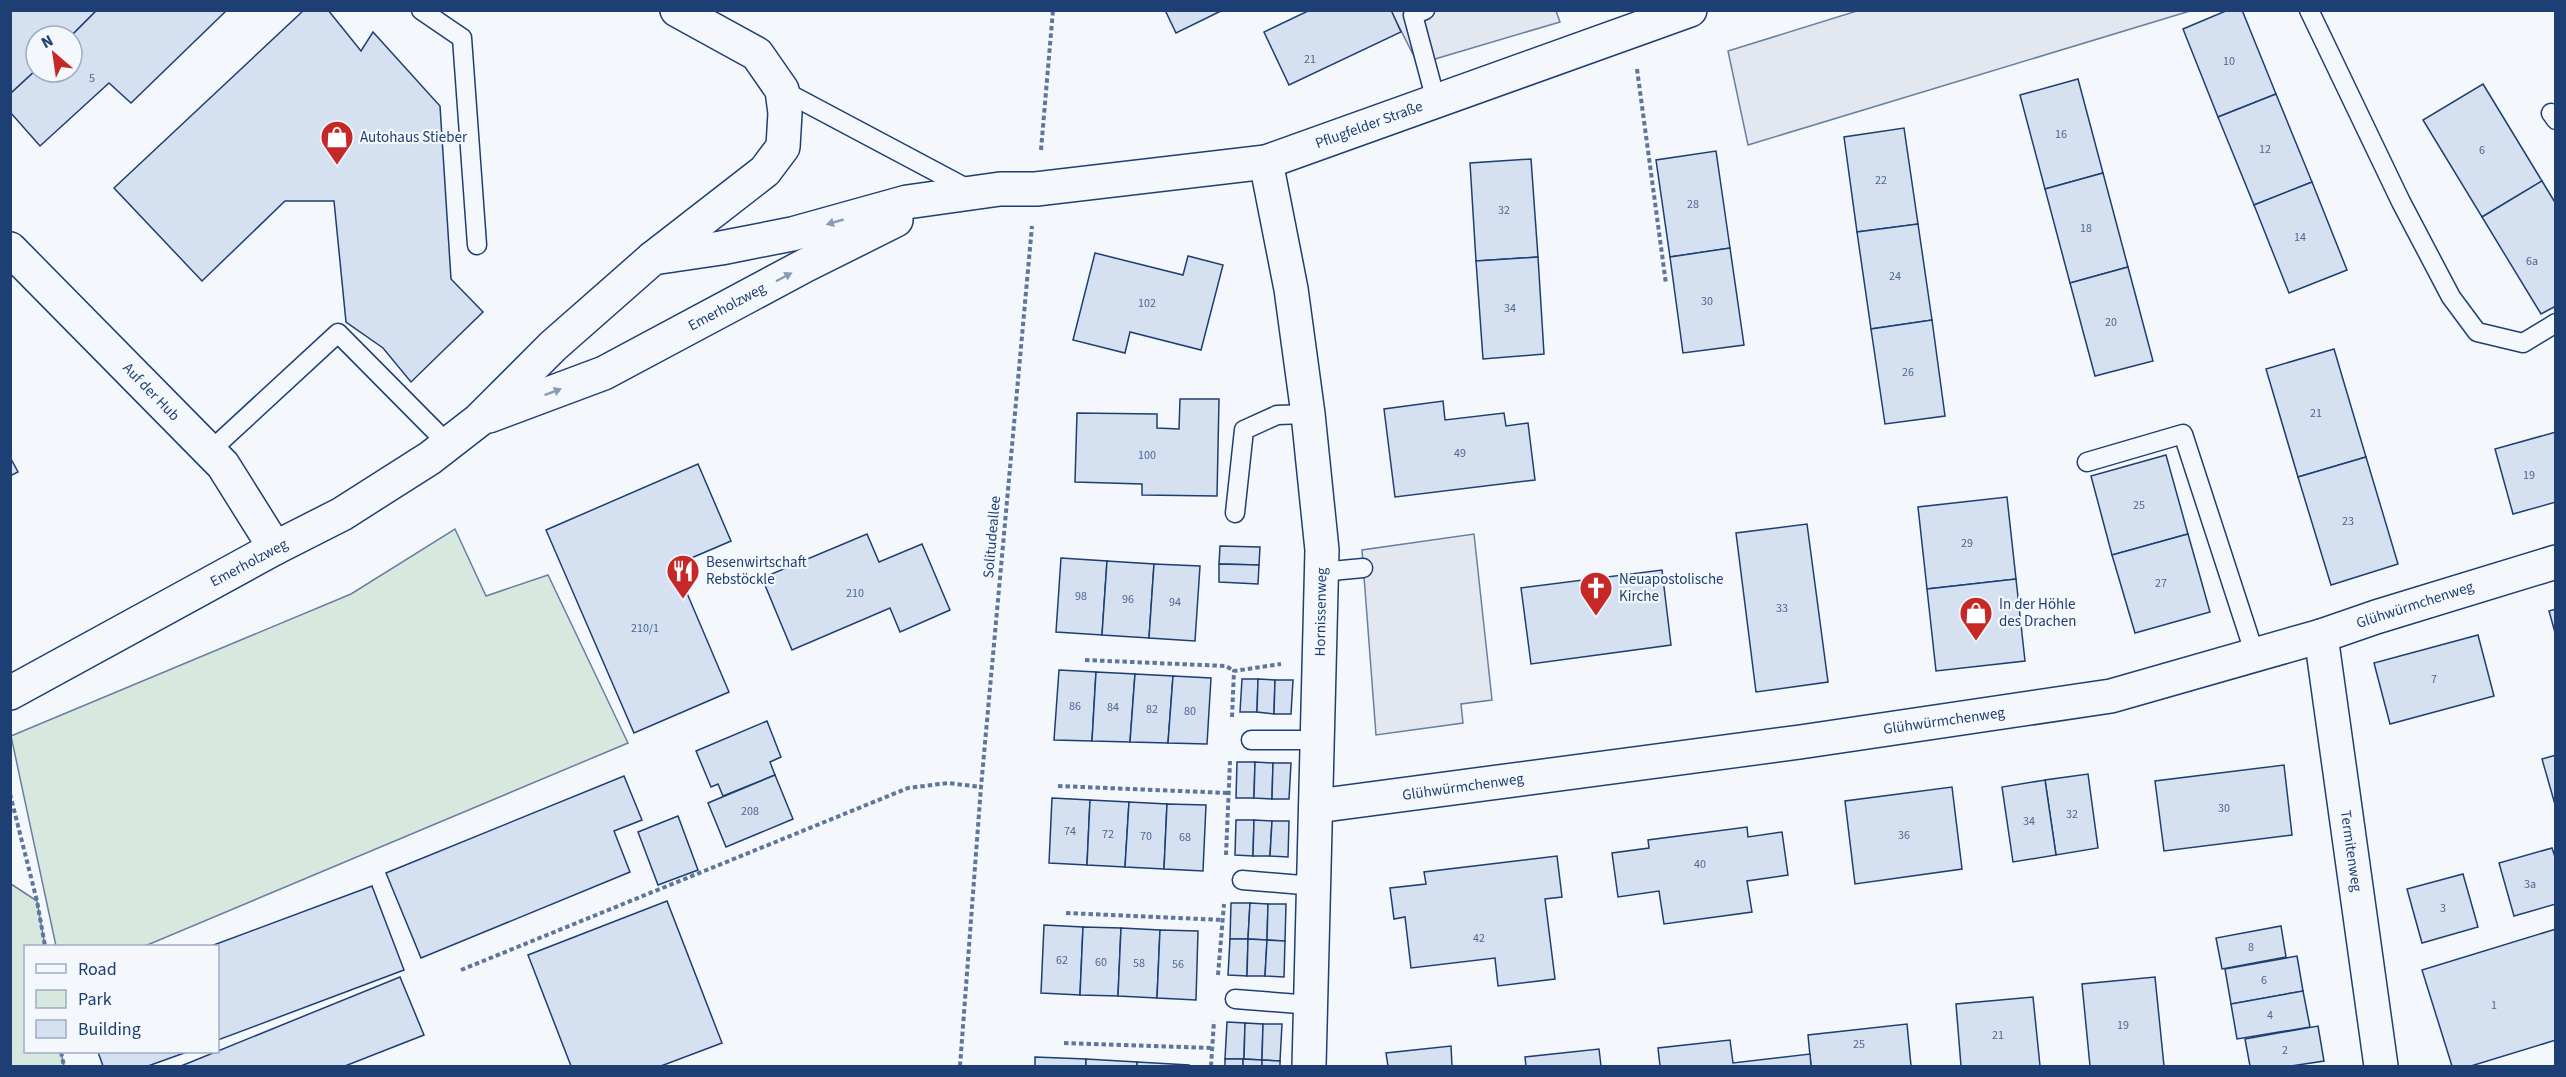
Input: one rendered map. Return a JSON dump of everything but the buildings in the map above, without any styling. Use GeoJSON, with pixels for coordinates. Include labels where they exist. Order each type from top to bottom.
{"type":"FeatureCollection","features":[{"type":"Feature","properties":{"kind":"street","name":"Emerholzweg"},"geometry":{"type":"LineString","coordinates":[[10,693],[275,548],[342,514],[403,476],[479,420],[553,346],[652,258],[765,171],[783,147],[785,113],[782,90],[757,54],[677,10]]}},
{"type":"Feature","properties":{"kind":"street","name":"Pflugfelder Straße"},"geometry":{"type":"LineString","coordinates":[[1036,189],[1266,162],[1629,34],[1690,10]]}},
{"type":"Feature","properties":{"kind":"street","name":"Hornissenweg"},"geometry":{"type":"LineString","coordinates":[[1266,162],[1291,289],[1308,414],[1322,550],[1309,1066]]}},
{"type":"Feature","properties":{"kind":"street","name":"Emerholzweg"},"geometry":{"type":"LineString","coordinates":[[652,258],[733,246],[792,234],[907,202],[974,192],[1036,189]]}},
{"type":"Feature","properties":{"kind":"street","name":"Emerholzweg"},"geometry":{"type":"LineString","coordinates":[[479,420],[604,373],[893,222],[974,192]]}},
{"type":"Feature","properties":{"kind":"street","name":"Auf der Hub"},"geometry":{"type":"LineString","coordinates":[[10,249],[223,465],[275,548]]}},
{"type":"Feature","properties":{"kind":"street","name":"Glühwürmchenweg"},"geometry":{"type":"LineString","coordinates":[[1317,806],[1800,742],[2111,696],[2321,636],[2556,562]]}},
{"type":"Feature","properties":{"kind":"street","name":"Termitenweg"},"geometry":{"type":"LineString","coordinates":[[2321,636],[2381,1066]]}},
{"type":"Feature","properties":{"kind":"lane"},"geometry":{"type":"LineString","coordinates":[[421,10],[462,38],[477,245]]}},
{"type":"Feature","properties":{"kind":"lane"},"geometry":{"type":"LineString","coordinates":[[1425,10],[1413,15],[1436,101]]}},
{"type":"Feature","properties":{"kind":"lane"},"geometry":{"type":"LineString","coordinates":[[2309,10],[2401,202],[2451,297],[2477,332],[2523,343],[2556,323]]}},
{"type":"Feature","properties":{"kind":"lane"},"geometry":{"type":"LineString","coordinates":[[782,90],[974,192]]}},
{"type":"Feature","properties":{"kind":"lane"},"geometry":{"type":"LineString","coordinates":[[209,452],[338,333],[448,444]]}},
{"type":"Feature","properties":{"kind":"lane"},"geometry":{"type":"LineString","coordinates":[[1235,513],[1244,430],[1277,414],[1308,414]]}},
{"type":"Feature","properties":{"kind":"lane"},"geometry":{"type":"LineString","coordinates":[[2087,462],[2183,434],[2255,655]]}},
{"type":"Feature","properties":{"kind":"lane"},"geometry":{"type":"LineString","coordinates":[[1321,572],[1363,568]]}},
{"type":"Feature","properties":{"kind":"lane"},"geometry":{"type":"LineString","coordinates":[[1251,740],[1318,740]]}},
{"type":"Feature","properties":{"kind":"lane"},"geometry":{"type":"LineString","coordinates":[[1242,880],[1314,886]]}},
{"type":"Feature","properties":{"kind":"lane"},"geometry":{"type":"LineString","coordinates":[[1235,999],[1312,1005]]}},
{"type":"Feature","properties":{"kind":"path","name":"Solitudeallee"},"geometry":{"type":"LineString","coordinates":[[960,1066],[981,787],[1053,10]]}},
{"type":"Feature","properties":{"kind":"path"},"geometry":{"type":"LineString","coordinates":[[1629,34],[1638,75],[1666,284]]}},
{"type":"Feature","properties":{"kind":"path"},"geometry":{"type":"LineString","coordinates":[[1085,660],[1226,666],[1234,671],[1288,663]]}},
{"type":"Feature","properties":{"kind":"path"},"geometry":{"type":"LineString","coordinates":[[1231,727],[1234,671]]}},
{"type":"Feature","properties":{"kind":"path"},"geometry":{"type":"LineString","coordinates":[[1226,856],[1230,756]]}},
{"type":"Feature","properties":{"kind":"path"},"geometry":{"type":"LineString","coordinates":[[461,970],[908,788],[948,783],[981,787]]}},
{"type":"Feature","properties":{"kind":"path"},"geometry":{"type":"LineString","coordinates":[[1058,786],[1228,793]]}},
{"type":"Feature","properties":{"kind":"path"},"geometry":{"type":"LineString","coordinates":[[10,794],[38,901],[45,945]]}},
{"type":"Feature","properties":{"kind":"path"},"geometry":{"type":"LineString","coordinates":[[1217,986],[1224,899]]}},
{"type":"Feature","properties":{"kind":"path"},"geometry":{"type":"LineString","coordinates":[[1066,913],[1224,920]]}},
{"type":"Feature","properties":{"kind":"path"},"geometry":{"type":"LineString","coordinates":[[1211,1066],[1215,1018]]}},
{"type":"Feature","properties":{"kind":"path"},"geometry":{"type":"LineString","coordinates":[[1064,1043],[1212,1048]]}},
{"type":"Feature","properties":{"kind":"green space"},"geometry":{"type":"Polygon","coordinates":[[[455,529],[486,596],[548,575],[628,743],[147,945],[56,945],[11,736],[351,594],[455,529]]]}},
{"type":"Feature","properties":{"kind":"green space"},"geometry":{"type":"Polygon","coordinates":[[[11,884],[37,901],[45,945],[24,945],[24,1053],[61,1053],[64,1066],[11,1066],[11,884]]]}},
{"type":"Feature","properties":{"kind":"shaded area"},"geometry":{"type":"Polygon","coordinates":[[[1391,11],[1556,11],[1560,22],[1418,64],[1391,11]]]}},
{"type":"Feature","properties":{"kind":"shaded area"},"geometry":{"type":"Polygon","coordinates":[[[1857,11],[2190,11],[1748,145],[1728,51],[1857,11]]]}},
{"type":"Feature","properties":{"kind":"shaded area"},"geometry":{"type":"Polygon","coordinates":[[[1474,534],[1492,700],[1461,704],[1463,723],[1376,735],[1362,550],[1474,534]]]}},
{"type":"Feature","properties":{"kind":"place","name":"Autohaus Stieber"},"geometry":{"type":"Point","coordinates":[337,166]}},
{"type":"Feature","properties":{"kind":"place","name":"Besenwirtschaft Rebstöckle"},"geometry":{"type":"Point","coordinates":[683,600]}},
{"type":"Feature","properties":{"kind":"place","name":"Neuapostolische Kirche"},"geometry":{"type":"Point","coordinates":[1596,617]}},
{"type":"Feature","properties":{"kind":"place","name":"In der Höhle des Drachen"},"geometry":{"type":"Point","coordinates":[1976,642]}}]}
